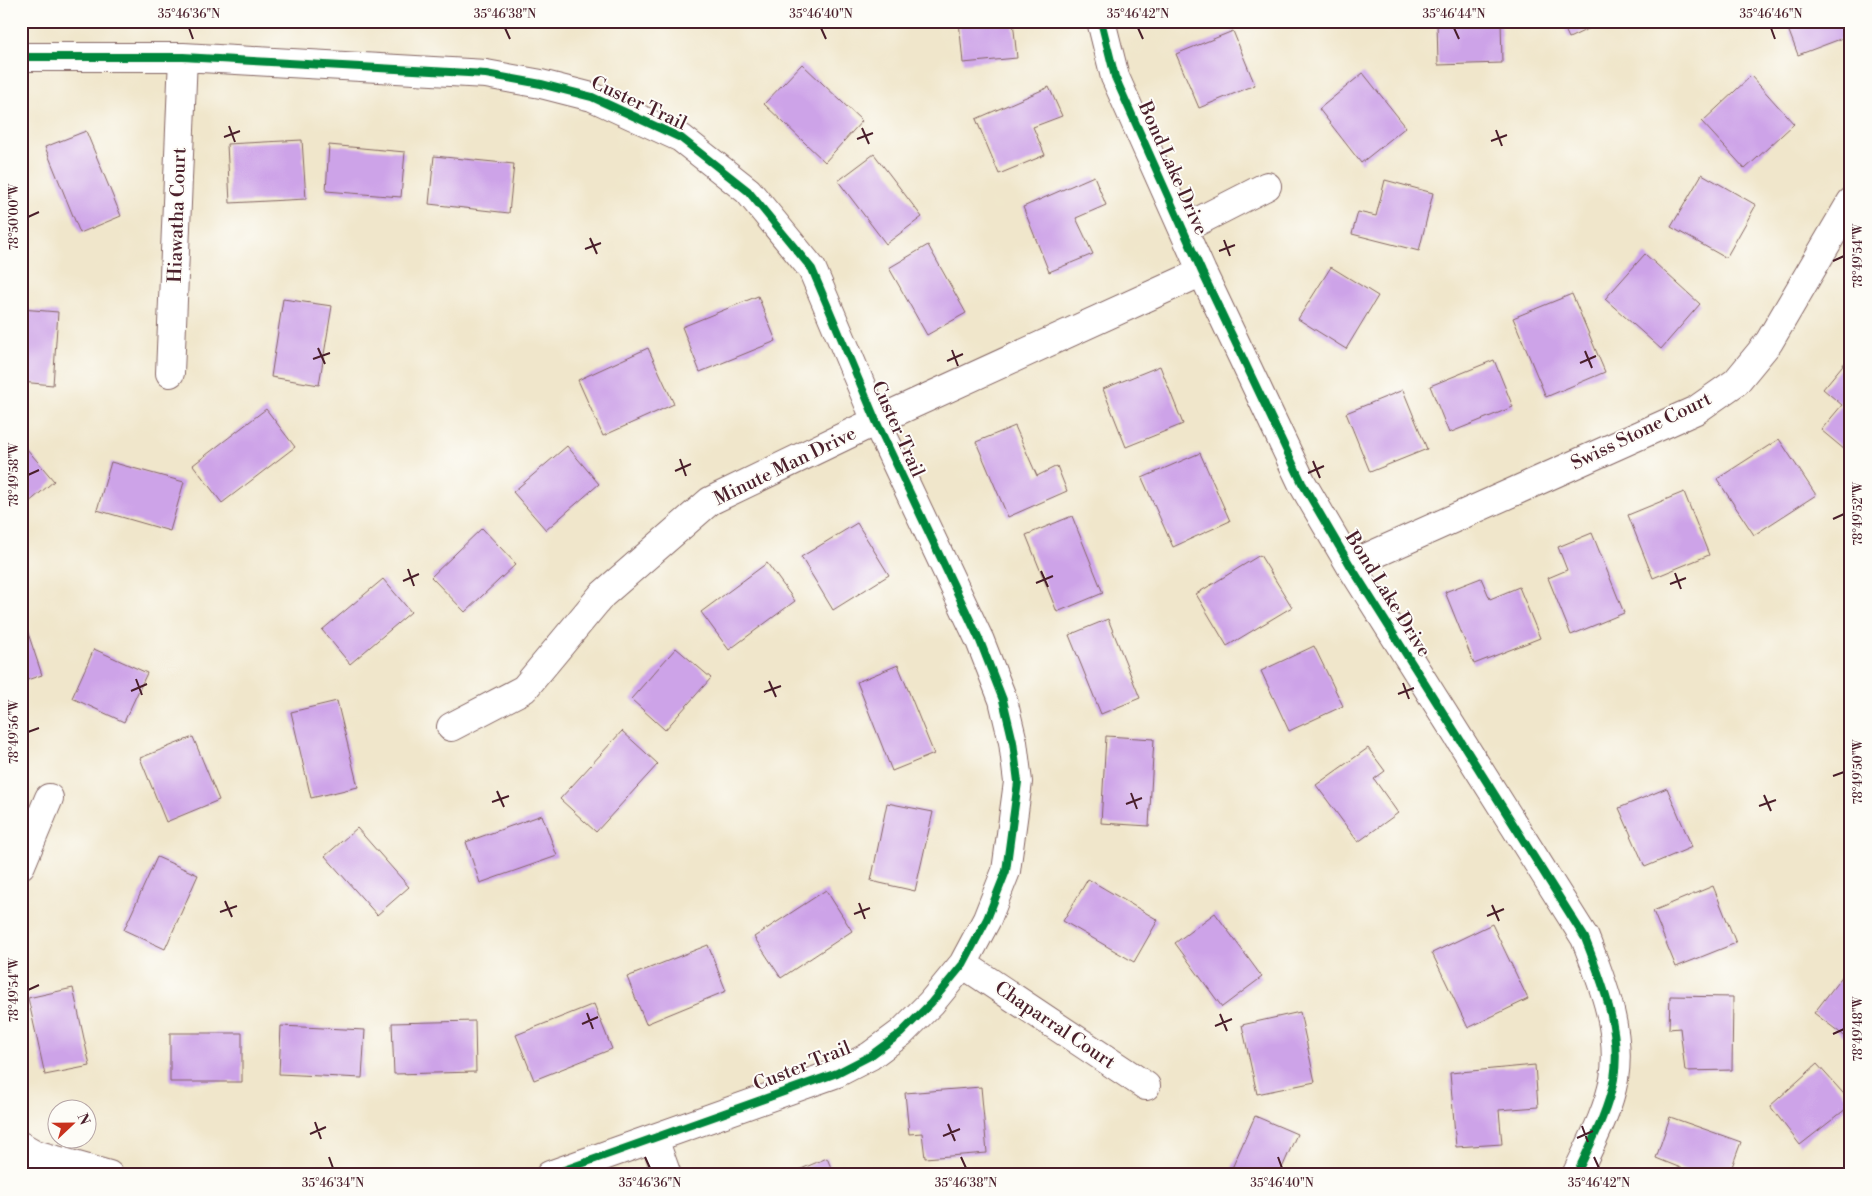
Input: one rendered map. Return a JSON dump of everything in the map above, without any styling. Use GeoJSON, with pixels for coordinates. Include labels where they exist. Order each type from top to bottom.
{"type":"FeatureCollection","features":[{"type":"Feature","properties":{"kind":"street","name":"Bond Lake Drive"},"geometry":{"type":"LineString","coordinates":[[1101,21],[1115,77],[1202,272],[1302,483],[1350,565],[1585,938],[1606,991],[1614,1040],[1614,1079],[1598,1127],[1576,1175]]}},
{"type":"Feature","properties":{"kind":"street","name":"Custer Trail"},"geometry":{"type":"LineString","coordinates":[[21,57],[183,57],[486,74],[541,84],[592,97],[680,138],[748,191],[812,269],[876,421],[980,641],[1003,700],[1014,742],[1018,782],[1006,871],[987,919],[964,964],[931,1003],[907,1027],[870,1056],[837,1073],[550,1175]]}},
{"type":"Feature","properties":{"kind":"street","name":"Hiawatha Court"},"geometry":{"type":"LineString","coordinates":[[170,373],[183,57]]}},
{"type":"Feature","properties":{"kind":"street","name":"Bond Lake Drive"},"geometry":{"type":"LineString","coordinates":[[1183,229],[1267,186]]}},
{"type":"Feature","properties":{"kind":"street","name":"Swiss Stone Court"},"geometry":{"type":"LineString","coordinates":[[1350,565],[1696,410],[1736,382],[1769,342],[1851,202]]}},
{"type":"Feature","properties":{"kind":"street","name":"Minute Man Drive"},"geometry":{"type":"LineString","coordinates":[[451,727],[524,689],[602,594],[710,501],[876,421],[1202,272]]}},
{"type":"Feature","properties":{"kind":"street"},"geometry":{"type":"LineString","coordinates":[[21,865],[49,798]]}},
{"type":"Feature","properties":{"kind":"street","name":"Chaparral Court"},"geometry":{"type":"LineString","coordinates":[[964,964],[1146,1086]]}},
{"type":"Feature","properties":{"kind":"street"},"geometry":{"type":"LineString","coordinates":[[654,1139],[667,1175]]}},
{"type":"Feature","properties":{"kind":"street"},"geometry":{"type":"LineString","coordinates":[[21,1146],[36,1154],[110,1175]]}},
{"type":"Feature","properties":{"kind":"building"},"geometry":{"type":"Polygon","coordinates":[[[959,21],[1013,21],[1017,58],[963,63],[959,21]]]}},
{"type":"Feature","properties":{"kind":"building"},"geometry":{"type":"Polygon","coordinates":[[[1437,21],[1501,21],[1502,63],[1438,65],[1437,21]]]}},
{"type":"Feature","properties":{"kind":"building"},"geometry":{"type":"Polygon","coordinates":[[[1561,21],[1605,21],[1569,38],[1561,21]]]}},
{"type":"Feature","properties":{"kind":"building"},"geometry":{"type":"Polygon","coordinates":[[[1785,21],[1849,21],[1851,35],[1798,55],[1785,21]]]}},
{"type":"Feature","properties":{"kind":"building"},"geometry":{"type":"Polygon","coordinates":[[[1233,31],[1255,85],[1199,108],[1176,54],[1233,31]]]}},
{"type":"Feature","properties":{"kind":"building"},"geometry":{"type":"Polygon","coordinates":[[[802,64],[862,121],[825,162],[764,104],[802,64]]]}},
{"type":"Feature","properties":{"kind":"building"},"geometry":{"type":"Polygon","coordinates":[[[1363,73],[1406,127],[1361,163],[1319,109],[1363,73]]]}},
{"type":"Feature","properties":{"kind":"building"},"geometry":{"type":"Polygon","coordinates":[[[1751,76],[1794,124],[1745,169],[1702,122],[1751,76]]]}},
{"type":"Feature","properties":{"kind":"building"},"geometry":{"type":"Polygon","coordinates":[[[1049,87],[1062,116],[1033,127],[1045,155],[999,174],[976,119],[1049,87]]]}},
{"type":"Feature","properties":{"kind":"building"},"geometry":{"type":"Polygon","coordinates":[[[86,131],[121,216],[80,233],[45,147],[86,131]]]}},
{"type":"Feature","properties":{"kind":"building"},"geometry":{"type":"Polygon","coordinates":[[[302,140],[306,199],[230,203],[227,144],[302,140]]]}},
{"type":"Feature","properties":{"kind":"building"},"geometry":{"type":"Polygon","coordinates":[[[329,145],[405,152],[401,197],[326,191],[329,145]]]}},
{"type":"Feature","properties":{"kind":"building"},"geometry":{"type":"Polygon","coordinates":[[[874,154],[922,217],[886,244],[838,181],[874,154]]]}},
{"type":"Feature","properties":{"kind":"building"},"geometry":{"type":"Polygon","coordinates":[[[434,156],[514,164],[509,213],[429,204],[434,156]]]}},
{"type":"Feature","properties":{"kind":"building"},"geometry":{"type":"Polygon","coordinates":[[[1702,174],[1756,205],[1726,258],[1671,227],[1702,174]]]}},
{"type":"Feature","properties":{"kind":"building"},"geometry":{"type":"Polygon","coordinates":[[[1094,176],[1106,205],[1076,218],[1093,254],[1049,272],[1023,207],[1094,176]]]}},
{"type":"Feature","properties":{"kind":"building"},"geometry":{"type":"Polygon","coordinates":[[[1385,180],[1433,193],[1419,251],[1352,234],[1358,212],[1376,216],[1385,180]]]}},
{"type":"Feature","properties":{"kind":"building"},"geometry":{"type":"Polygon","coordinates":[[[928,245],[966,313],[927,335],[889,268],[928,245]]]}},
{"type":"Feature","properties":{"kind":"building"},"geometry":{"type":"Polygon","coordinates":[[[1645,254],[1700,304],[1661,349],[1605,299],[1645,254]]]}},
{"type":"Feature","properties":{"kind":"building"},"geometry":{"type":"Polygon","coordinates":[[[1331,267],[1378,296],[1346,349],[1298,319],[1331,267]]]}},
{"type":"Feature","properties":{"kind":"building"},"geometry":{"type":"Polygon","coordinates":[[[1572,294],[1605,372],[1546,397],[1513,318],[1572,294]]]}},
{"type":"Feature","properties":{"kind":"building"},"geometry":{"type":"Polygon","coordinates":[[[758,296],[776,341],[700,372],[682,327],[758,296]]]}},
{"type":"Feature","properties":{"kind":"building"},"geometry":{"type":"Polygon","coordinates":[[[283,299],[332,306],[319,385],[271,377],[283,299]]]}},
{"type":"Feature","properties":{"kind":"building"},"geometry":{"type":"Polygon","coordinates":[[[21,309],[58,312],[53,385],[21,382],[21,309]]]}},
{"type":"Feature","properties":{"kind":"building"},"geometry":{"type":"Polygon","coordinates":[[[648,348],[674,404],[603,436],[578,380],[648,348]]]}},
{"type":"Feature","properties":{"kind":"building"},"geometry":{"type":"Polygon","coordinates":[[[1494,360],[1513,407],[1449,433],[1430,386],[1494,360]]]}},
{"type":"Feature","properties":{"kind":"building"},"geometry":{"type":"Polygon","coordinates":[[[1847,360],[1851,363],[1851,455],[1821,430],[1842,405],[1823,389],[1847,360]]]}},
{"type":"Feature","properties":{"kind":"building"},"geometry":{"type":"Polygon","coordinates":[[[1160,366],[1183,424],[1126,447],[1103,389],[1160,366]]]}},
{"type":"Feature","properties":{"kind":"building"},"geometry":{"type":"Polygon","coordinates":[[[1403,390],[1427,449],[1370,472],[1346,413],[1403,390]]]}},
{"type":"Feature","properties":{"kind":"building"},"geometry":{"type":"Polygon","coordinates":[[[266,409],[295,447],[222,503],[193,465],[266,409]]]}},
{"type":"Feature","properties":{"kind":"building"},"geometry":{"type":"Polygon","coordinates":[[[1015,426],[1037,476],[1057,466],[1067,491],[1008,517],[976,442],[1015,426]]]}},
{"type":"Feature","properties":{"kind":"building"},"geometry":{"type":"Polygon","coordinates":[[[1779,439],[1816,495],[1754,535],[1717,479],[1779,439]]]}},
{"type":"Feature","properties":{"kind":"building"},"geometry":{"type":"Polygon","coordinates":[[[21,442],[54,481],[21,509],[21,442]]]}},
{"type":"Feature","properties":{"kind":"building"},"geometry":{"type":"Polygon","coordinates":[[[567,446],[599,484],[546,530],[513,492],[567,446]]]}},
{"type":"Feature","properties":{"kind":"building"},"geometry":{"type":"Polygon","coordinates":[[[1200,453],[1230,521],[1173,547],[1142,478],[1200,453]]]}},
{"type":"Feature","properties":{"kind":"building"},"geometry":{"type":"Polygon","coordinates":[[[111,462],[184,482],[170,531],[97,510],[111,462]]]}},
{"type":"Feature","properties":{"kind":"building"},"geometry":{"type":"Polygon","coordinates":[[[1684,492],[1709,555],[1653,578],[1628,515],[1684,492]]]}},
{"type":"Feature","properties":{"kind":"building"},"geometry":{"type":"Polygon","coordinates":[[[1072,516],[1103,593],[1057,612],[1026,535],[1072,516]]]}},
{"type":"Feature","properties":{"kind":"building"},"geometry":{"type":"Polygon","coordinates":[[[857,523],[889,575],[833,610],[801,557],[857,523]]]}},
{"type":"Feature","properties":{"kind":"building"},"geometry":{"type":"Polygon","coordinates":[[[482,528],[516,564],[465,612],[431,577],[482,528]]]}},
{"type":"Feature","properties":{"kind":"building"},"geometry":{"type":"Polygon","coordinates":[[[1592,533],[1624,613],[1571,635],[1548,578],[1567,570],[1558,547],[1592,533]]]}},
{"type":"Feature","properties":{"kind":"building"},"geometry":{"type":"Polygon","coordinates":[[[1260,555],[1292,607],[1227,646],[1196,594],[1260,555]]]}},
{"type":"Feature","properties":{"kind":"building"},"geometry":{"type":"Polygon","coordinates":[[[767,563],[795,601],[729,650],[701,612],[767,563]]]}},
{"type":"Feature","properties":{"kind":"building"},"geometry":{"type":"Polygon","coordinates":[[[1481,578],[1490,599],[1519,587],[1540,638],[1474,664],[1445,592],[1481,578]]]}},
{"type":"Feature","properties":{"kind":"building"},"geometry":{"type":"Polygon","coordinates":[[[383,579],[411,612],[350,664],[322,630],[383,579]]]}},
{"type":"Feature","properties":{"kind":"building"},"geometry":{"type":"Polygon","coordinates":[[[1108,619],[1140,698],[1101,714],[1069,635],[1108,619]]]}},
{"type":"Feature","properties":{"kind":"building"},"geometry":{"type":"Polygon","coordinates":[[[26,627],[42,675],[21,682],[21,629],[26,627]]]}},
{"type":"Feature","properties":{"kind":"building"},"geometry":{"type":"Polygon","coordinates":[[[1314,646],[1343,706],[1289,731],[1261,671],[1314,646]]]}},
{"type":"Feature","properties":{"kind":"building"},"geometry":{"type":"Polygon","coordinates":[[[676,648],[711,678],[665,730],[631,699],[676,648]]]}},
{"type":"Feature","properties":{"kind":"building"},"geometry":{"type":"Polygon","coordinates":[[[94,649],[147,673],[124,722],[72,698],[94,649]]]}},
{"type":"Feature","properties":{"kind":"building"},"geometry":{"type":"Polygon","coordinates":[[[898,665],[934,754],[892,771],[857,682],[898,665]]]}},
{"type":"Feature","properties":{"kind":"building"},"geometry":{"type":"Polygon","coordinates":[[[337,701],[358,787],[311,798],[291,712],[337,701]]]}},
{"type":"Feature","properties":{"kind":"building"},"geometry":{"type":"Polygon","coordinates":[[[622,731],[658,764],[596,832],[560,799],[622,731]]]}},
{"type":"Feature","properties":{"kind":"building"},"geometry":{"type":"Polygon","coordinates":[[[1106,736],[1154,739],[1149,826],[1101,823],[1106,736]]]}},
{"type":"Feature","properties":{"kind":"building"},"geometry":{"type":"Polygon","coordinates":[[[193,737],[219,800],[166,822],[140,758],[193,737]]]}},
{"type":"Feature","properties":{"kind":"building"},"geometry":{"type":"Polygon","coordinates":[[[1368,748],[1385,771],[1374,779],[1398,813],[1358,842],[1316,785],[1368,748]]]}},
{"type":"Feature","properties":{"kind":"building"},"geometry":{"type":"Polygon","coordinates":[[[1667,788],[1692,847],[1645,867],[1619,808],[1667,788]]]}},
{"type":"Feature","properties":{"kind":"building"},"geometry":{"type":"Polygon","coordinates":[[[887,803],[933,812],[915,891],[871,881],[887,803]]]}},
{"type":"Feature","properties":{"kind":"building"},"geometry":{"type":"Polygon","coordinates":[[[542,815],[557,856],[480,883],[466,842],[542,815]]]}},
{"type":"Feature","properties":{"kind":"building"},"geometry":{"type":"Polygon","coordinates":[[[357,828],[409,887],[377,915],[325,856],[357,828]]]}},
{"type":"Feature","properties":{"kind":"building"},"geometry":{"type":"Polygon","coordinates":[[[157,857],[198,875],[165,949],[124,930],[157,857]]]}},
{"type":"Feature","properties":{"kind":"building"},"geometry":{"type":"Polygon","coordinates":[[[1088,879],[1158,920],[1134,962],[1063,921],[1088,879]]]}},
{"type":"Feature","properties":{"kind":"building"},"geometry":{"type":"Polygon","coordinates":[[[1713,886],[1736,943],[1676,967],[1653,911],[1713,886]]]}},
{"type":"Feature","properties":{"kind":"building"},"geometry":{"type":"Polygon","coordinates":[[[826,890],[852,931],[781,978],[754,937],[826,890]]]}},
{"type":"Feature","properties":{"kind":"building"},"geometry":{"type":"Polygon","coordinates":[[[1215,913],[1262,977],[1222,1007],[1175,943],[1215,913]]]}},
{"type":"Feature","properties":{"kind":"building"},"geometry":{"type":"Polygon","coordinates":[[[1492,924],[1528,999],[1468,1028],[1432,953],[1492,924]]]}},
{"type":"Feature","properties":{"kind":"building"},"geometry":{"type":"Polygon","coordinates":[[[708,945],[726,991],[646,1024],[627,977],[708,945]]]}},
{"type":"Feature","properties":{"kind":"building"},"geometry":{"type":"Polygon","coordinates":[[[1851,965],[1851,1041],[1814,1013],[1851,965]]]}},
{"type":"Feature","properties":{"kind":"building"},"geometry":{"type":"Polygon","coordinates":[[[73,988],[90,1066],[45,1075],[28,998],[73,988]]]}},
{"type":"Feature","properties":{"kind":"building"},"geometry":{"type":"Polygon","coordinates":[[[1670,996],[1733,997],[1732,1070],[1685,1071],[1680,1028],[1669,1029],[1670,996]]]}},
{"type":"Feature","properties":{"kind":"building"},"geometry":{"type":"Polygon","coordinates":[[[594,1004],[612,1049],[534,1080],[516,1035],[594,1004]]]}},
{"type":"Feature","properties":{"kind":"building"},"geometry":{"type":"Polygon","coordinates":[[[1300,1012],[1315,1082],[1257,1094],[1242,1025],[1300,1012]]]}},
{"type":"Feature","properties":{"kind":"building"},"geometry":{"type":"Polygon","coordinates":[[[475,1021],[476,1072],[394,1074],[392,1023],[475,1021]]]}},
{"type":"Feature","properties":{"kind":"building"},"geometry":{"type":"Polygon","coordinates":[[[281,1026],[365,1030],[362,1078],[279,1074],[281,1026]]]}},
{"type":"Feature","properties":{"kind":"building"},"geometry":{"type":"Polygon","coordinates":[[[170,1033],[242,1033],[242,1082],[170,1082],[170,1033]]]}},
{"type":"Feature","properties":{"kind":"building"},"geometry":{"type":"Polygon","coordinates":[[[1817,1064],[1851,1102],[1851,1105],[1800,1145],[1770,1106],[1817,1064]]]}},
{"type":"Feature","properties":{"kind":"building"},"geometry":{"type":"Polygon","coordinates":[[[1535,1065],[1538,1107],[1499,1110],[1502,1144],[1456,1147],[1450,1073],[1535,1065]]]}},
{"type":"Feature","properties":{"kind":"building"},"geometry":{"type":"Polygon","coordinates":[[[981,1087],[987,1153],[925,1158],[922,1133],[909,1134],[905,1093],[981,1087]]]}},
{"type":"Feature","properties":{"kind":"building"},"geometry":{"type":"Polygon","coordinates":[[[1255,1116],[1297,1134],[1279,1175],[1229,1175],[1255,1116]]]}},
{"type":"Feature","properties":{"kind":"building"},"geometry":{"type":"Polygon","coordinates":[[[1670,1117],[1741,1142],[1729,1175],[1698,1175],[1656,1158],[1670,1117]]]}},
{"type":"Feature","properties":{"kind":"building"},"geometry":{"type":"Polygon","coordinates":[[[827,1158],[834,1175],[787,1175],[827,1158]]]}},
{"type":"Feature","properties":{"kind":"cycle path"},"geometry":{"type":"LineString","coordinates":[[1101,21],[1115,77],[1202,272],[1302,483],[1350,565],[1585,938],[1609,1007],[1613,1024],[1616,1061],[1608,1104],[1576,1175]]}},
{"type":"Feature","properties":{"kind":"cycle path"},"geometry":{"type":"LineString","coordinates":[[21,57],[183,57],[486,74],[541,84],[592,97],[681,138],[748,191],[812,269],[876,421],[980,641],[1003,700],[1013,742],[1018,782],[1006,871],[987,919],[963,964],[931,1003],[901,1033],[870,1056],[837,1073],[550,1175]]}}]}
